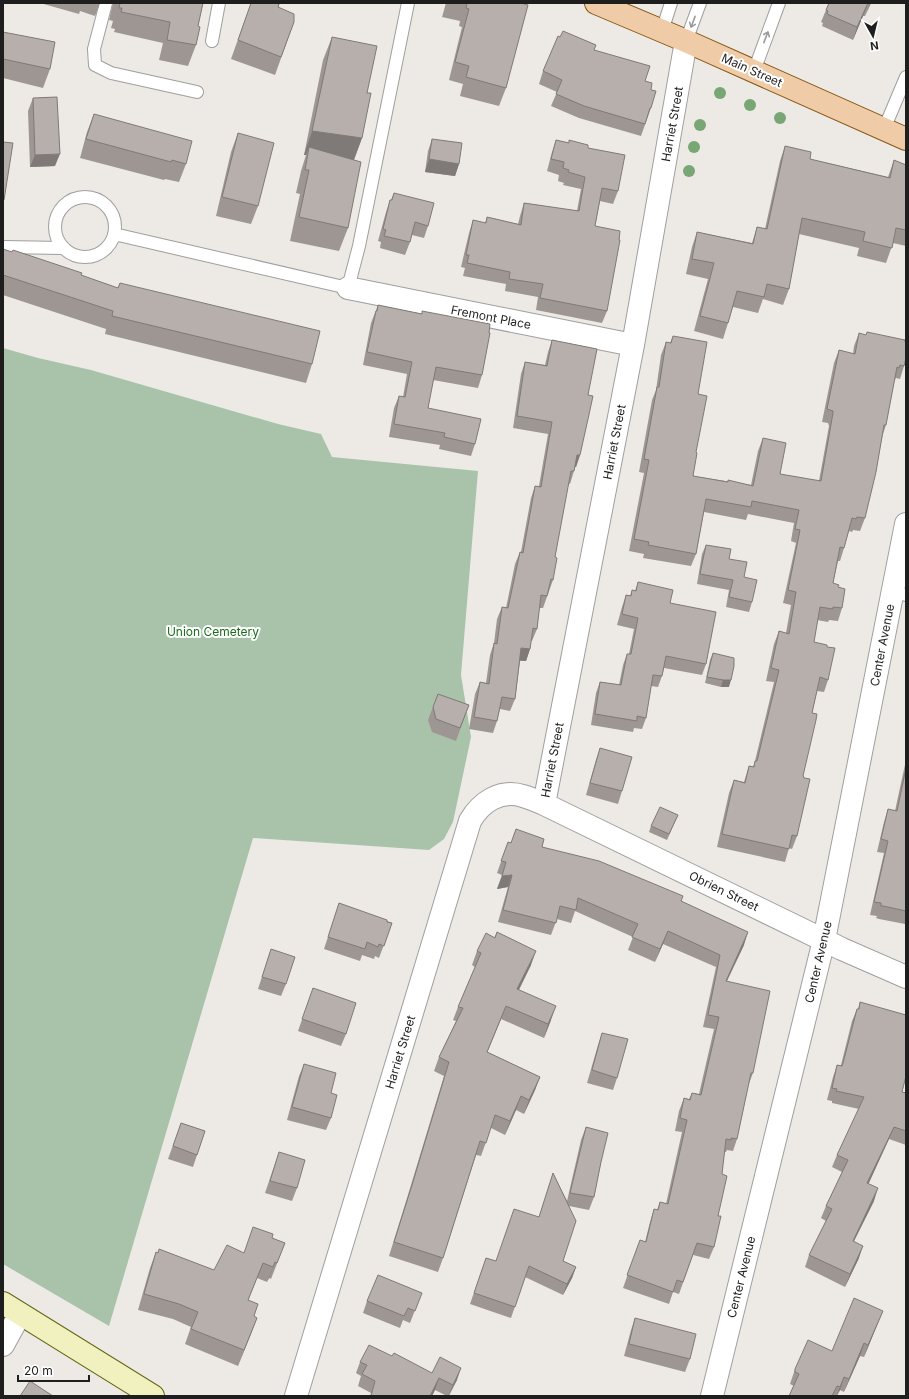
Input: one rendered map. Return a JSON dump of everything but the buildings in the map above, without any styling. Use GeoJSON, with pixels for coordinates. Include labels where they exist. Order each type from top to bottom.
{"type":"FeatureCollection","features":[{"type":"Feature","properties":{"kind":"main road","name":"Main Street"},"geometry":{"type":"LineString","coordinates":[[596,3],[686,41],[906,139]]}},
{"type":"Feature","properties":{"kind":"main road"},"geometry":{"type":"LineString","coordinates":[[12,1309],[153,1396]]}},
{"type":"Feature","properties":{"kind":"street","name":"Harriet Street"},"geometry":{"type":"LineString","coordinates":[[296,1396],[470,821],[475,812],[481,806],[489,800],[499,796],[510,794],[522,795],[544,804],[633,345],[686,41]]}},
{"type":"Feature","properties":{"kind":"street","name":"Fremont Place"},"geometry":{"type":"LineString","coordinates":[[348,288],[633,345]]}},
{"type":"Feature","properties":{"kind":"street","name":"Center Avenue"},"geometry":{"type":"LineString","coordinates":[[712,1396],[824,940],[899,593],[906,524]]}},
{"type":"Feature","properties":{"kind":"street","name":"Obrien Street"},"geometry":{"type":"LineString","coordinates":[[544,804],[824,940],[906,977]]}},
{"type":"Feature","properties":{"kind":"street"},"geometry":{"type":"LineString","coordinates":[[3,1345],[12,1309]]}},
{"type":"Feature","properties":{"kind":"lane"},"geometry":{"type":"LineString","coordinates":[[106,3],[94,49],[94,65],[110,74],[197,92]]}},
{"type":"Feature","properties":{"kind":"lane"},"geometry":{"type":"LineString","coordinates":[[212,41],[219,3]]}},
{"type":"Feature","properties":{"kind":"lane"},"geometry":{"type":"LineString","coordinates":[[114,234],[348,288],[408,3]]}},
{"type":"Feature","properties":{"kind":"lane"},"geometry":{"type":"LineString","coordinates":[[662,31],[671,3]]}},
{"type":"Feature","properties":{"kind":"lane"},"geometry":{"type":"LineString","coordinates":[[686,41],[700,3]]}},
{"type":"Feature","properties":{"kind":"lane"},"geometry":{"type":"LineString","coordinates":[[754,71],[779,3]]}},
{"type":"Feature","properties":{"kind":"lane"},"geometry":{"type":"LineString","coordinates":[[884,129],[906,77]]}},
{"type":"Feature","properties":{"kind":"lane"},"geometry":{"type":"LineString","coordinates":[[86,197],[96,199],[105,204],[112,212],[115,222],[114,234],[110,244],[103,251],[93,256],[73,254],[64,248],[58,240],[56,219],[60,211],[67,203],[76,198],[86,197]]}},
{"type":"Feature","properties":{"kind":"lane"},"geometry":{"type":"LineString","coordinates":[[3,247],[64,248]]}},
{"type":"Feature","properties":{"kind":"green space","name":"Union Cemetery"},"geometry":{"type":"Polygon","coordinates":[[[3,348],[38,358],[91,370],[278,424],[321,434],[332,457],[478,471],[461,675],[471,737],[453,822],[444,839],[429,850],[253,838],[109,1326],[3,1264],[3,348]]]}}]}
